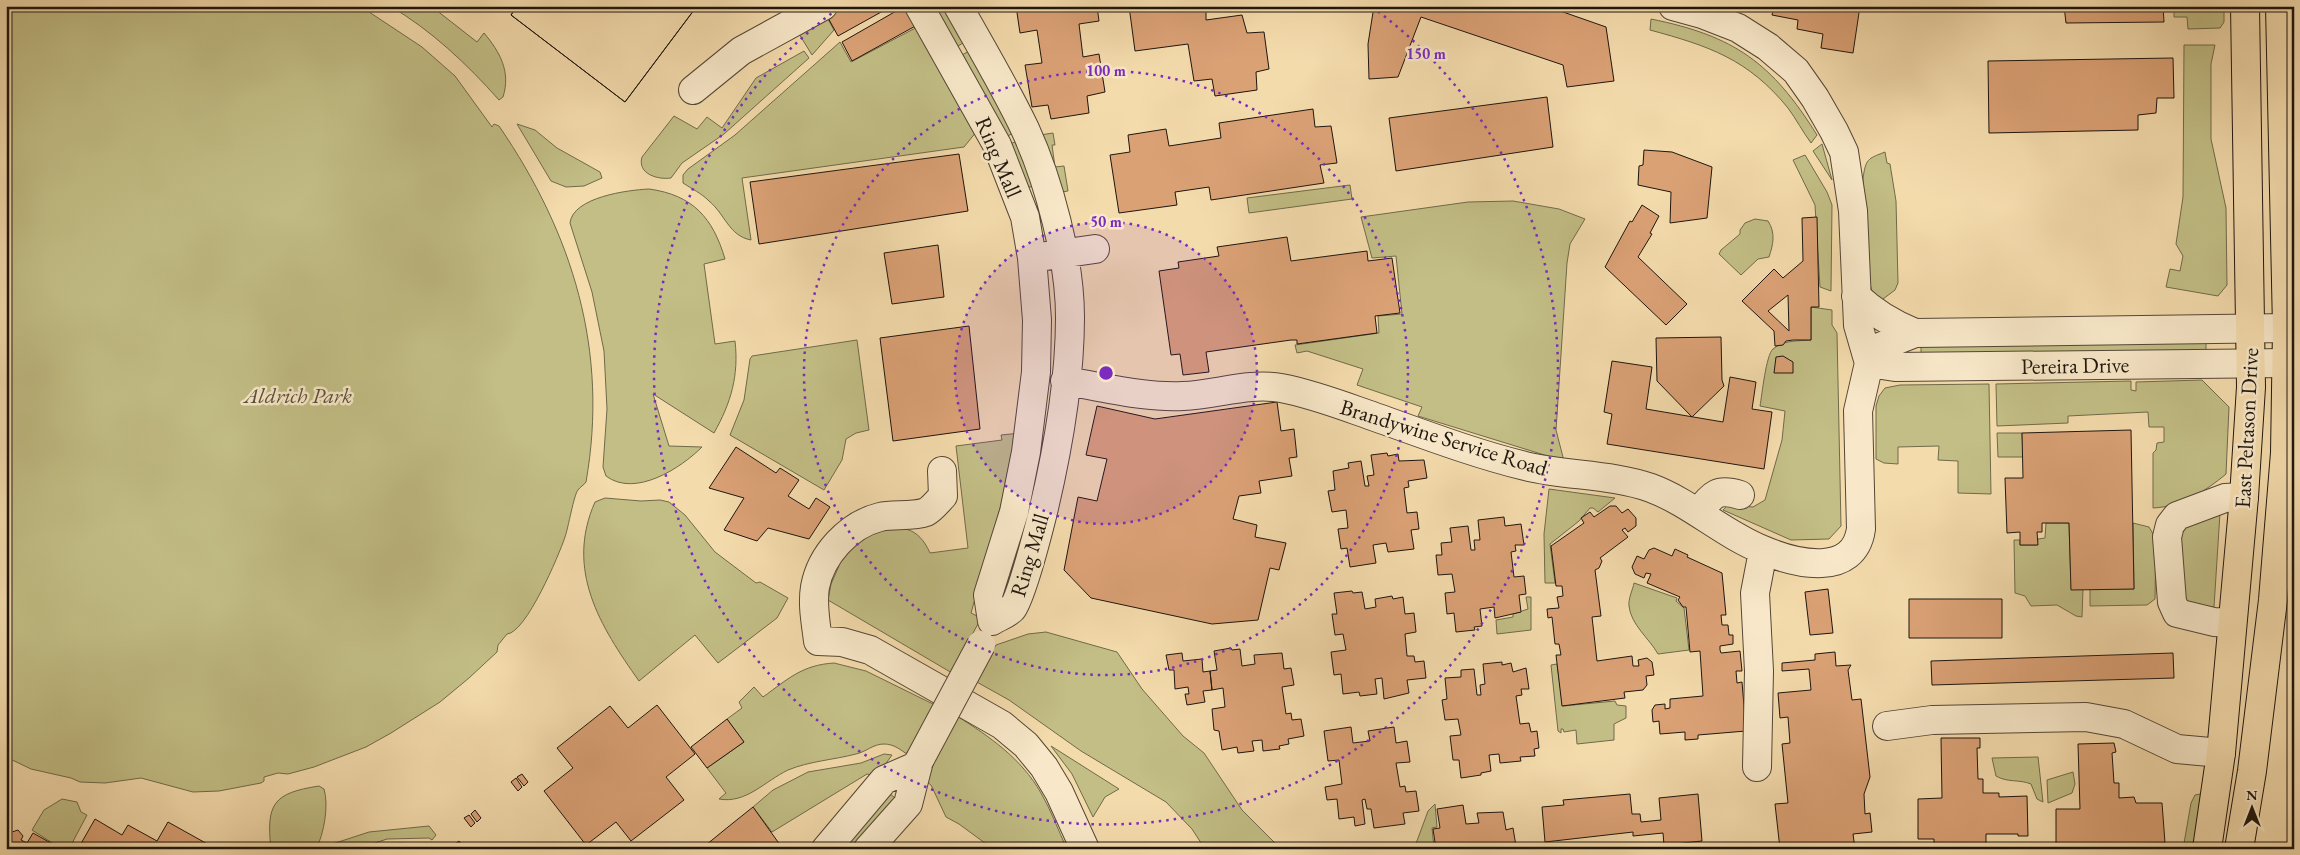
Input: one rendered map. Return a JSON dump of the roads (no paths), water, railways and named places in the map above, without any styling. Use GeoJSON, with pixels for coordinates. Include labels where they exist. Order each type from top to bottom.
{"type":"FeatureCollection","features":[{"type":"Feature","properties":{"kind":"main road","name":"East Peltason Drive"},"geometry":{"type":"LineString","coordinates":[[2207,849],[2221,753],[2244,497],[2251,363],[2245,6]]}},
{"type":"Feature","properties":{"kind":"main road","name":"East Peltason Drive"},"geometry":{"type":"LineString","coordinates":[[2239,849],[2252,771],[2281,519],[2290,363],[2280,6]]}},
{"type":"Feature","properties":{"kind":"street"},"geometry":{"type":"LineString","coordinates":[[693,90],[741,51],[823,6]]}},
{"type":"Feature","properties":{"kind":"street","name":"Ring Mall"},"geometry":{"type":"LineString","coordinates":[[919,6],[998,145],[1025,217],[1032,258],[1037,320],[1036,372],[1026,452],[1014,512],[988,595],[987,633]]}},
{"type":"Feature","properties":{"kind":"street","name":"Ring Mall"},"geometry":{"type":"LineString","coordinates":[[958,6],[1026,131],[1047,185],[1063,253],[1070,316],[1065,381],[1055,459],[1038,532],[1012,609],[987,633]]}},
{"type":"Feature","properties":{"kind":"street"},"geometry":{"type":"LineString","coordinates":[[1672,6],[1702,14],[1738,28],[1768,47],[1796,71],[1815,98],[1834,131],[1844,152],[1850,184],[1854,211],[1858,325],[1868,358]]}},
{"type":"Feature","properties":{"kind":"street"},"geometry":{"type":"LineString","coordinates":[[1032,258],[1095,249]]}},
{"type":"Feature","properties":{"kind":"street","name":"Pereira Drive"},"geometry":{"type":"LineString","coordinates":[[1856,296],[1871,311],[1892,324],[1915,334],[2290,328]]}},
{"type":"Feature","properties":{"kind":"street","name":"Pereira Drive"},"geometry":{"type":"LineString","coordinates":[[1868,358],[1915,334]]}},
{"type":"Feature","properties":{"kind":"street","name":"Pereira Drive"},"geometry":{"type":"LineString","coordinates":[[1868,358],[1895,367],[2290,363]]}},
{"type":"Feature","properties":{"kind":"street","name":"Brandywine Service Road"},"geometry":{"type":"LineString","coordinates":[[1065,381],[1161,397],[1187,396],[1259,386],[1280,388],[1332,402],[1524,466],[1642,485],[1668,495],[1763,551],[1789,560],[1812,563],[1833,562],[1847,557],[1859,543],[1861,529],[1858,411],[1868,358]]}},
{"type":"Feature","properties":{"kind":"street"},"geometry":{"type":"LineString","coordinates":[[942,471],[943,496],[925,512],[879,517],[855,528],[836,544],[821,567],[815,587],[815,617],[818,641],[842,642],[870,650],[1002,725],[1026,745],[1044,767],[1059,792],[1085,849]]}},
{"type":"Feature","properties":{"kind":"street"},"geometry":{"type":"LineString","coordinates":[[1699,512],[1712,496],[1718,492],[1728,491],[1740,495]]}},
{"type":"Feature","properties":{"kind":"street"},"geometry":{"type":"LineString","coordinates":[[2232,622],[2214,622],[2178,613],[2172,602],[2167,537],[2170,525],[2178,516],[2224,498],[2244,497]]}},
{"type":"Feature","properties":{"kind":"street"},"geometry":{"type":"LineString","coordinates":[[1757,767],[1759,671],[1755,594],[1763,551]]}},
{"type":"Feature","properties":{"kind":"street"},"geometry":{"type":"LineString","coordinates":[[868,849],[908,804],[918,763],[987,633]]}},
{"type":"Feature","properties":{"kind":"street"},"geometry":{"type":"LineString","coordinates":[[1887,726],[1932,720],[2086,717],[2124,724],[2177,749],[2221,753]]}},
{"type":"Feature","properties":{"kind":"street"},"geometry":{"type":"LineString","coordinates":[[826,849],[884,780],[918,763]]}},
{"type":"Feature","properties":{"kind":"park label","name":"Aldrich Park"},"geometry":{"type":"Point","coordinates":[298,395]}}]}
